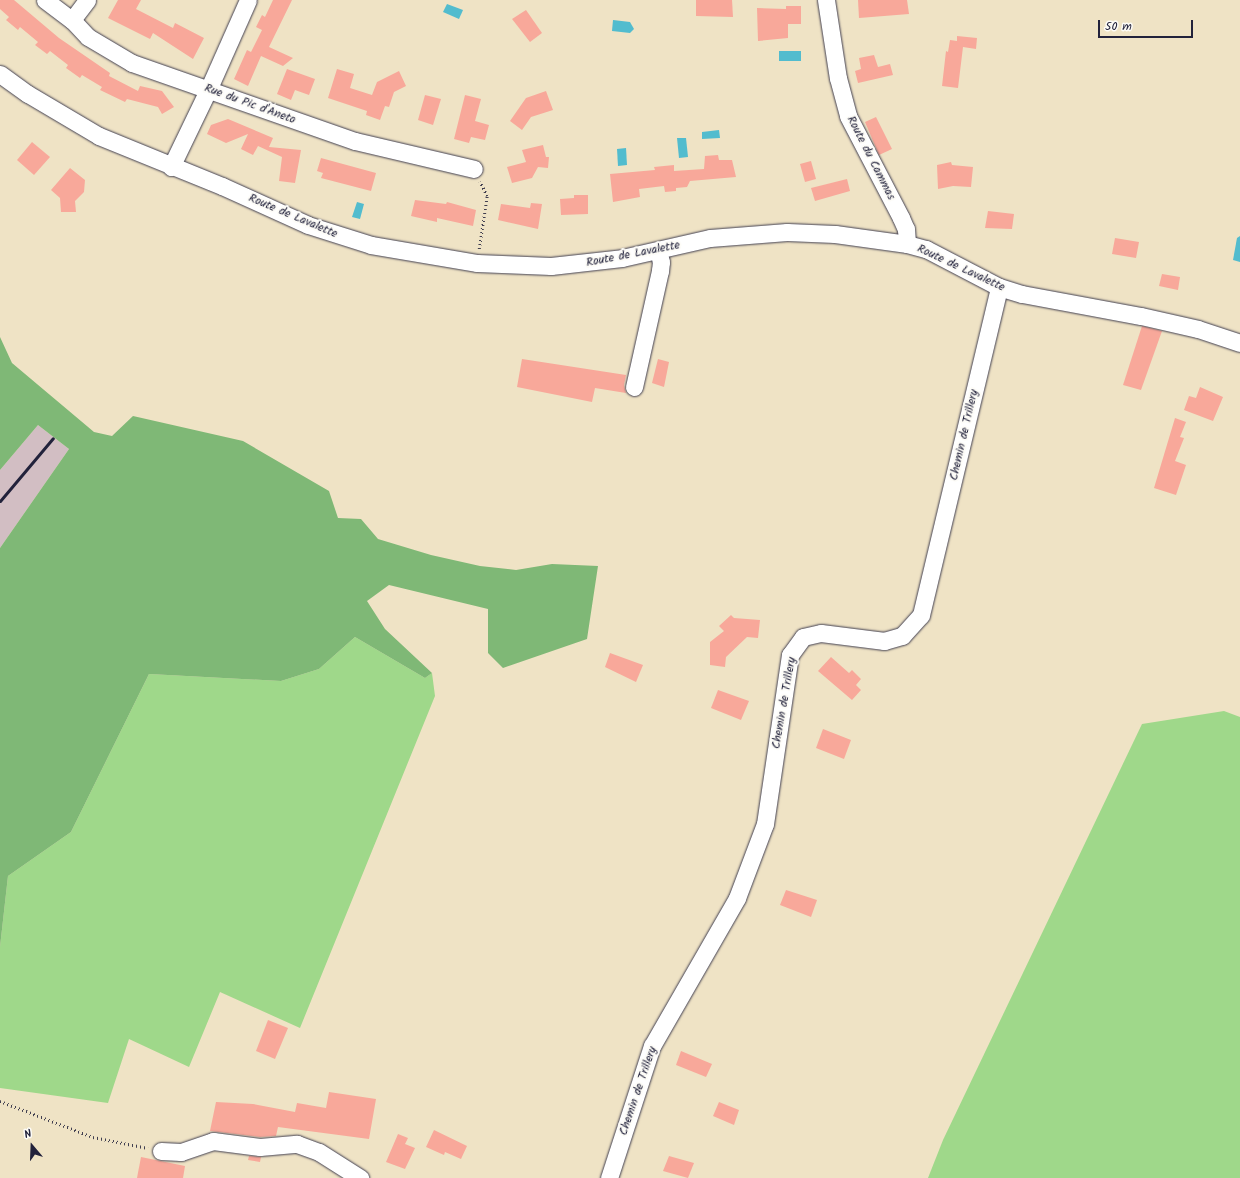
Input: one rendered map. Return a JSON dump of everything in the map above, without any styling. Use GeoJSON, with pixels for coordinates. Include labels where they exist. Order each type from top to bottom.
{"type":"FeatureCollection","features":[{"type":"Feature","properties":{"kind":"street","name":"Rue du Pic d'Aneto"},"geometry":{"type":"LineString","coordinates":[[45,0],[72,20],[88,37],[132,63],[209,88],[355,141],[474,169]]}},
{"type":"Feature","properties":{"kind":"street"},"geometry":{"type":"LineString","coordinates":[[72,20],[87,0]]}},
{"type":"Feature","properties":{"kind":"street"},"geometry":{"type":"LineString","coordinates":[[171,167],[209,88],[248,0]]}},
{"type":"Feature","properties":{"kind":"street","name":"Route du Cammas"},"geometry":{"type":"LineString","coordinates":[[826,0],[838,78],[848,116],[901,218],[906,229],[907,244]]}},
{"type":"Feature","properties":{"kind":"street","name":"Route de Lavalette"},"geometry":{"type":"LineString","coordinates":[[0,74],[28,94],[99,136],[171,167],[339,236],[429,256],[477,263],[551,266],[587,264],[710,238],[787,232],[835,234],[907,244],[926,249],[999,287],[1028,296],[1184,326],[1240,343]]}},
{"type":"Feature","properties":{"kind":"street"},"geometry":{"type":"LineString","coordinates":[[634,387],[660,271],[661,262],[658,250]]}},
{"type":"Feature","properties":{"kind":"street","name":"Chemin de Trillery"},"geometry":{"type":"LineString","coordinates":[[609,1178],[652,1046],[737,898],[765,824],[790,655],[803,637],[821,632],[884,641],[902,636],[921,615],[999,287]]}},
{"type":"Feature","properties":{"kind":"street"},"geometry":{"type":"LineString","coordinates":[[161,1151],[181,1152],[213,1141],[260,1147],[297,1144],[319,1152],[360,1178]]}},
{"type":"Feature","properties":{"kind":"path"},"geometry":{"type":"LineString","coordinates":[[474,169],[487,196],[477,263]]}},
{"type":"Feature","properties":{"kind":"path"},"geometry":{"type":"LineString","coordinates":[[0,1101],[93,1137],[161,1151]]}},
{"type":"Feature","properties":{"kind":"shaded area"},"geometry":{"type":"Polygon","coordinates":[[[38,425],[69,449],[0,548],[0,470],[38,425]]]}},
{"type":"Feature","properties":{"kind":"green space"},"geometry":{"type":"Polygon","coordinates":[[[0,337],[12,363],[94,432],[112,436],[133,416],[243,441],[329,491],[338,518],[361,519],[378,539],[431,555],[480,566],[516,570],[552,564],[598,566],[587,639],[503,668],[488,653],[488,609],[389,585],[367,601],[385,629],[432,673],[425,678],[355,637],[319,669],[281,681],[149,674],[71,832],[8,876],[0,947],[0,548],[69,449],[38,425],[0,470],[0,337]]]}},
{"type":"Feature","properties":{"kind":"green space"},"geometry":{"type":"Polygon","coordinates":[[[355,637],[425,678],[432,673],[435,696],[300,1028],[220,992],[189,1067],[129,1039],[108,1103],[0,1088],[0,947],[8,876],[71,832],[149,674],[281,681],[319,669],[355,637]]]}},
{"type":"Feature","properties":{"kind":"green space"},"geometry":{"type":"Polygon","coordinates":[[[1224,711],[1240,717],[1240,1178],[928,1178],[943,1140],[1142,724],[1224,711]]]}},
{"type":"Feature","properties":{"kind":"water"},"geometry":{"type":"Polygon","coordinates":[[[447,4],[463,10],[459,19],[443,12],[447,4]]]}},
{"type":"Feature","properties":{"kind":"water"},"geometry":{"type":"Polygon","coordinates":[[[613,20],[630,22],[634,29],[630,33],[612,31],[613,20]]]}},
{"type":"Feature","properties":{"kind":"water"},"geometry":{"type":"Polygon","coordinates":[[[779,51],[801,51],[801,61],[779,61],[779,51]]]}},
{"type":"Feature","properties":{"kind":"water"},"geometry":{"type":"Polygon","coordinates":[[[719,130],[720,138],[702,139],[702,132],[719,130]]]}},
{"type":"Feature","properties":{"kind":"water"},"geometry":{"type":"Polygon","coordinates":[[[677,138],[686,138],[688,157],[679,158],[677,138]]]}},
{"type":"Feature","properties":{"kind":"water"},"geometry":{"type":"Polygon","coordinates":[[[626,148],[627,165],[618,166],[617,149],[626,148]]]}},
{"type":"Feature","properties":{"kind":"water"},"geometry":{"type":"Polygon","coordinates":[[[357,202],[364,204],[360,219],[352,217],[357,202]]]}},
{"type":"Feature","properties":{"kind":"water"},"geometry":{"type":"Polygon","coordinates":[[[1240,236],[1240,262],[1233,260],[1237,238],[1240,236]]]}},
{"type":"Feature","properties":{"kind":"building"},"geometry":{"type":"Polygon","coordinates":[[[0,0],[14,0],[59,38],[110,73],[109,76],[138,91],[140,86],[162,91],[174,107],[162,114],[158,107],[127,99],[125,102],[100,90],[102,87],[82,75],[80,78],[66,68],[68,65],[50,51],[47,54],[35,45],[38,42],[20,27],[18,30],[6,20],[9,17],[0,9],[0,0]]]}},
{"type":"Feature","properties":{"kind":"building"},"geometry":{"type":"Polygon","coordinates":[[[118,0],[141,0],[136,9],[173,28],[175,23],[204,38],[193,59],[153,33],[150,39],[108,18],[118,0]]]}},
{"type":"Feature","properties":{"kind":"building"},"geometry":{"type":"Polygon","coordinates":[[[273,0],[292,0],[269,47],[293,58],[283,66],[261,56],[248,86],[234,79],[247,50],[251,52],[262,30],[256,27],[262,15],[265,17],[273,0]]]}},
{"type":"Feature","properties":{"kind":"building"},"geometry":{"type":"Polygon","coordinates":[[[696,0],[732,0],[733,17],[696,16],[696,0]]]}},
{"type":"Feature","properties":{"kind":"building"},"geometry":{"type":"Polygon","coordinates":[[[858,0],[907,0],[909,14],[859,18],[858,0]]]}},
{"type":"Feature","properties":{"kind":"building"},"geometry":{"type":"Polygon","coordinates":[[[786,6],[801,6],[801,24],[788,24],[788,38],[758,41],[757,8],[786,9],[786,6]]]}},
{"type":"Feature","properties":{"kind":"building"},"geometry":{"type":"Polygon","coordinates":[[[526,10],[542,33],[530,42],[512,19],[526,10]]]}},
{"type":"Feature","properties":{"kind":"building"},"geometry":{"type":"Polygon","coordinates":[[[957,36],[977,38],[976,49],[963,47],[958,88],[942,86],[946,51],[948,52],[950,40],[957,41],[957,36]]]}},
{"type":"Feature","properties":{"kind":"building"},"geometry":{"type":"Polygon","coordinates":[[[874,55],[878,67],[890,64],[893,75],[858,83],[855,71],[861,69],[859,58],[874,55]]]}},
{"type":"Feature","properties":{"kind":"building"},"geometry":{"type":"Polygon","coordinates":[[[287,69],[315,79],[309,95],[295,90],[291,100],[277,94],[287,69]]]}},
{"type":"Feature","properties":{"kind":"building"},"geometry":{"type":"Polygon","coordinates":[[[337,69],[354,74],[350,88],[372,95],[377,82],[399,71],[406,86],[394,92],[389,107],[385,106],[380,120],[366,115],[367,111],[328,98],[337,69]]]}},
{"type":"Feature","properties":{"kind":"building"},"geometry":{"type":"Polygon","coordinates":[[[546,91],[553,110],[531,117],[522,130],[510,121],[526,98],[546,91]]]}},
{"type":"Feature","properties":{"kind":"building"},"geometry":{"type":"Polygon","coordinates":[[[425,95],[441,99],[433,125],[418,120],[425,95]]]}},
{"type":"Feature","properties":{"kind":"building"},"geometry":{"type":"Polygon","coordinates":[[[465,95],[481,99],[475,121],[489,125],[485,140],[471,137],[469,143],[454,139],[465,95]]]}},
{"type":"Feature","properties":{"kind":"building"},"geometry":{"type":"Polygon","coordinates":[[[876,117],[892,149],[879,155],[865,122],[876,117]]]}},
{"type":"Feature","properties":{"kind":"building"},"geometry":{"type":"Polygon","coordinates":[[[228,119],[273,138],[269,147],[301,150],[295,183],[279,181],[282,157],[258,146],[253,155],[241,149],[248,134],[226,143],[207,134],[211,125],[228,119]]]}},
{"type":"Feature","properties":{"kind":"building"},"geometry":{"type":"Polygon","coordinates":[[[32,142],[50,157],[34,175],[17,160],[32,142]]]}},
{"type":"Feature","properties":{"kind":"building"},"geometry":{"type":"Polygon","coordinates":[[[543,145],[546,157],[549,157],[548,168],[538,167],[532,178],[512,183],[507,167],[526,162],[522,150],[543,145]]]}},
{"type":"Feature","properties":{"kind":"building"},"geometry":{"type":"Polygon","coordinates":[[[718,155],[719,160],[732,160],[736,177],[690,181],[687,187],[676,188],[676,191],[665,192],[664,186],[639,189],[640,197],[613,202],[610,174],[655,170],[654,167],[674,165],[674,171],[704,169],[705,156],[718,155]]]}},
{"type":"Feature","properties":{"kind":"building"},"geometry":{"type":"Polygon","coordinates":[[[321,158],[376,173],[371,191],[321,178],[323,173],[317,171],[321,158]]]}},
{"type":"Feature","properties":{"kind":"building"},"geometry":{"type":"Polygon","coordinates":[[[811,161],[816,179],[805,182],[800,164],[811,161]]]}},
{"type":"Feature","properties":{"kind":"building"},"geometry":{"type":"Polygon","coordinates":[[[951,162],[952,165],[973,167],[971,187],[953,186],[938,189],[937,165],[951,162]]]}},
{"type":"Feature","properties":{"kind":"building"},"geometry":{"type":"Polygon","coordinates":[[[70,168],[85,180],[84,192],[75,201],[76,212],[61,212],[60,198],[51,190],[70,168]]]}},
{"type":"Feature","properties":{"kind":"building"},"geometry":{"type":"Polygon","coordinates":[[[847,179],[850,191],[815,201],[811,188],[847,179]]]}},
{"type":"Feature","properties":{"kind":"building"},"geometry":{"type":"Polygon","coordinates":[[[574,195],[588,195],[588,214],[561,215],[560,199],[574,198],[574,195]]]}},
{"type":"Feature","properties":{"kind":"building"},"geometry":{"type":"Polygon","coordinates":[[[415,200],[446,204],[447,202],[476,210],[473,226],[437,218],[437,222],[411,216],[415,200]]]}},
{"type":"Feature","properties":{"kind":"building"},"geometry":{"type":"Polygon","coordinates":[[[531,203],[542,204],[538,229],[498,220],[501,204],[530,208],[531,203]]]}},
{"type":"Feature","properties":{"kind":"building"},"geometry":{"type":"Polygon","coordinates":[[[988,211],[1014,214],[1012,229],[985,228],[988,211]]]}},
{"type":"Feature","properties":{"kind":"building"},"geometry":{"type":"Polygon","coordinates":[[[1115,238],[1139,242],[1136,258],[1112,254],[1115,238]]]}},
{"type":"Feature","properties":{"kind":"building"},"geometry":{"type":"Polygon","coordinates":[[[1162,274],[1180,277],[1178,290],[1159,286],[1162,274]]]}},
{"type":"Feature","properties":{"kind":"building"},"geometry":{"type":"Polygon","coordinates":[[[1142,326],[1162,331],[1141,390],[1123,385],[1142,326]]]}},
{"type":"Feature","properties":{"kind":"building"},"geometry":{"type":"Polygon","coordinates":[[[522,359],[626,375],[624,385],[626,393],[595,388],[592,402],[517,387],[522,359]]]}},
{"type":"Feature","properties":{"kind":"building"},"geometry":{"type":"Polygon","coordinates":[[[658,359],[669,362],[664,387],[652,383],[658,359]]]}},
{"type":"Feature","properties":{"kind":"building"},"geometry":{"type":"Polygon","coordinates":[[[1200,387],[1223,397],[1213,421],[1184,410],[1189,396],[1196,398],[1200,387]]]}},
{"type":"Feature","properties":{"kind":"building"},"geometry":{"type":"Polygon","coordinates":[[[1175,418],[1186,422],[1180,437],[1184,438],[1175,461],[1186,465],[1176,495],[1154,488],[1175,418]]]}},
{"type":"Feature","properties":{"kind":"building"},"geometry":{"type":"Polygon","coordinates":[[[731,615],[734,618],[760,620],[758,638],[747,637],[726,657],[725,667],[710,665],[710,642],[724,631],[719,626],[731,615]]]}},
{"type":"Feature","properties":{"kind":"building"},"geometry":{"type":"Polygon","coordinates":[[[610,653],[643,665],[636,682],[605,667],[610,653]]]}},
{"type":"Feature","properties":{"kind":"building"},"geometry":{"type":"Polygon","coordinates":[[[831,657],[849,673],[852,670],[861,679],[856,685],[861,690],[852,700],[818,671],[831,657]]]}},
{"type":"Feature","properties":{"kind":"building"},"geometry":{"type":"Polygon","coordinates":[[[718,690],[749,701],[741,720],[711,708],[718,690]]]}},
{"type":"Feature","properties":{"kind":"building"},"geometry":{"type":"Polygon","coordinates":[[[823,729],[851,740],[844,759],[816,748],[823,729]]]}},
{"type":"Feature","properties":{"kind":"building"},"geometry":{"type":"Polygon","coordinates":[[[786,890],[817,900],[811,917],[780,905],[786,890]]]}},
{"type":"Feature","properties":{"kind":"building"},"geometry":{"type":"Polygon","coordinates":[[[268,1020],[288,1028],[275,1059],[256,1051],[268,1020]]]}},
{"type":"Feature","properties":{"kind":"building"},"geometry":{"type":"Polygon","coordinates":[[[681,1051],[712,1064],[706,1077],[676,1065],[681,1051]]]}},
{"type":"Feature","properties":{"kind":"building"},"geometry":{"type":"Polygon","coordinates":[[[329,1092],[376,1099],[369,1139],[278,1127],[276,1136],[260,1137],[210,1131],[216,1102],[253,1104],[295,1112],[297,1103],[326,1108],[329,1092]]]}},
{"type":"Feature","properties":{"kind":"building"},"geometry":{"type":"Polygon","coordinates":[[[719,1102],[739,1110],[734,1125],[713,1116],[719,1102]]]}},
{"type":"Feature","properties":{"kind":"building"},"geometry":{"type":"Polygon","coordinates":[[[434,1130],[467,1146],[461,1159],[445,1152],[444,1155],[426,1147],[434,1130]]]}},
{"type":"Feature","properties":{"kind":"building"},"geometry":{"type":"Polygon","coordinates":[[[398,1134],[408,1138],[405,1144],[415,1148],[405,1169],[386,1162],[398,1134]]]}},
{"type":"Feature","properties":{"kind":"building"},"geometry":{"type":"Polygon","coordinates":[[[249,1156],[261,1157],[260,1162],[248,1160],[249,1156]]]}},
{"type":"Feature","properties":{"kind":"building"},"geometry":{"type":"Polygon","coordinates":[[[669,1156],[694,1163],[688,1178],[663,1171],[669,1156]]]}},
{"type":"Feature","properties":{"kind":"building"},"geometry":{"type":"Polygon","coordinates":[[[141,1157],[185,1166],[183,1178],[137,1178],[141,1157]]]}},
{"type":"Feature","properties":{"kind":"railway"},"geometry":{"type":"LineString","coordinates":[[0,501],[53,438]]}}]}
